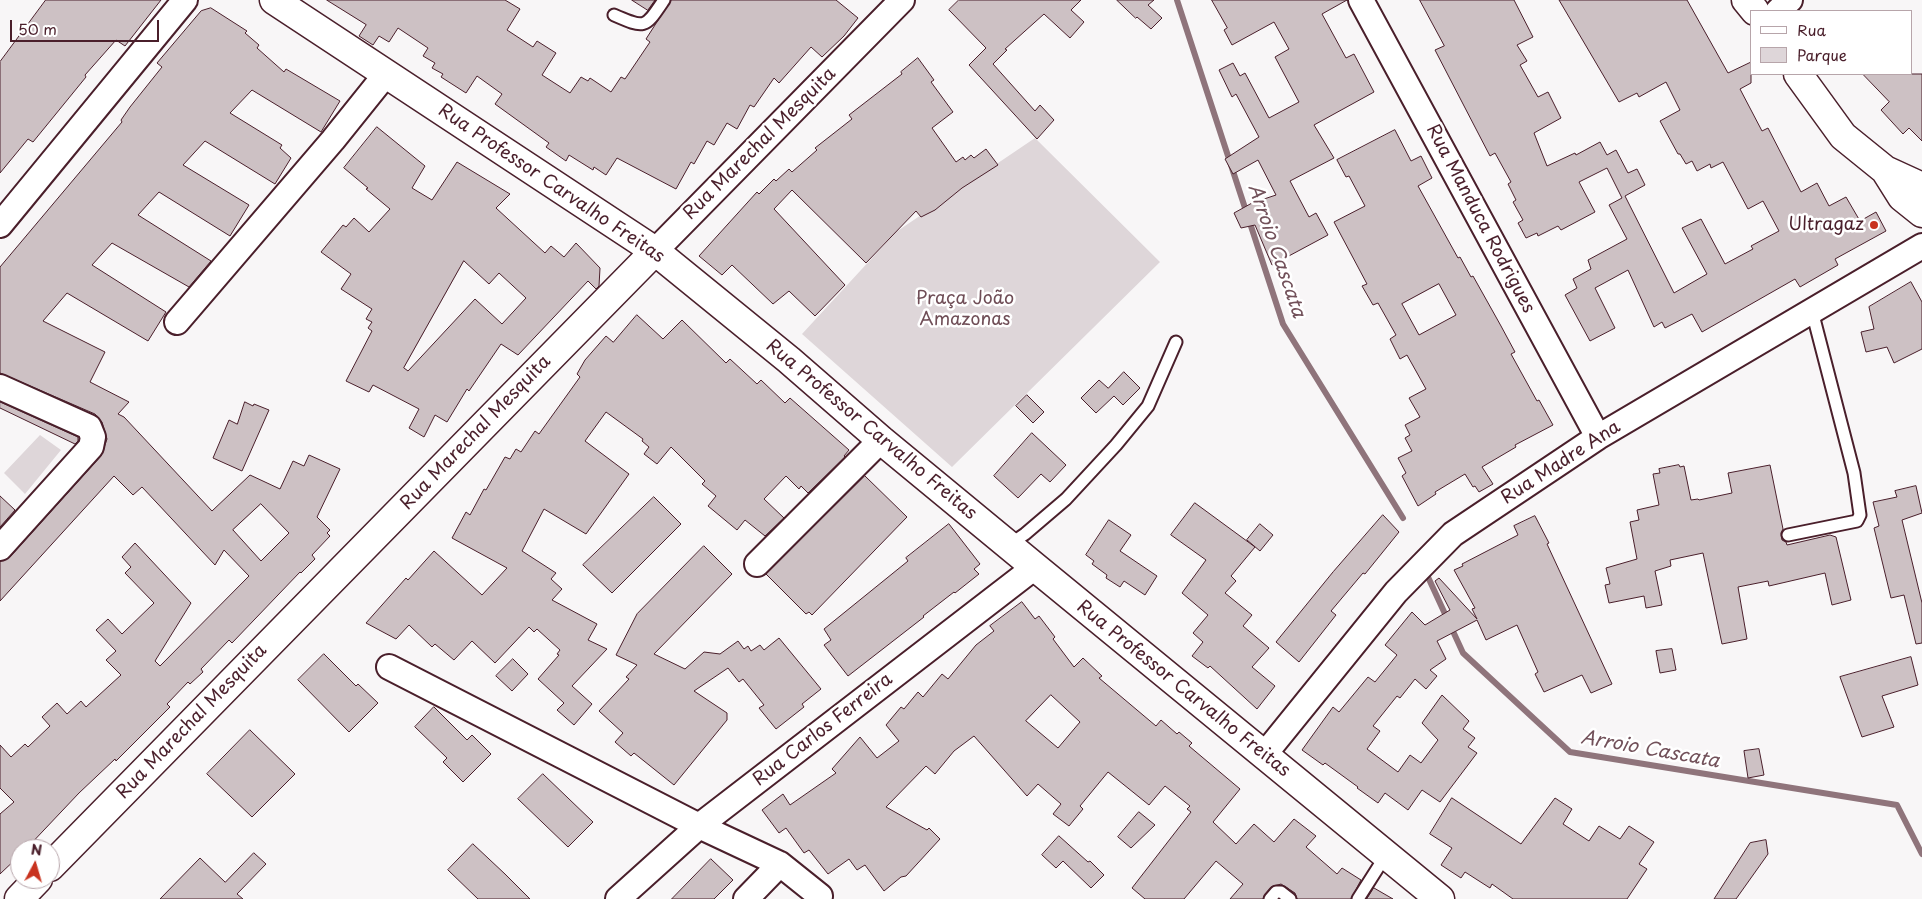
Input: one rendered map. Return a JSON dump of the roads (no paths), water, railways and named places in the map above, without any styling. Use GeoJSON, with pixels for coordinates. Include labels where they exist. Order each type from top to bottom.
{"type":"FeatureCollection","features":[{"type":"Feature","properties":{"kind":"street"},"geometry":{"type":"LineString","coordinates":[[0,225],[185,0]]}},
{"type":"Feature","properties":{"kind":"street","name":"Rua Professor Carvalho Freitas"},"geometry":{"type":"LineString","coordinates":[[274,0],[654,251],[789,360],[1034,567],[1440,899]]}},
{"type":"Feature","properties":{"kind":"street","name":"Rua Marechal Mesquita"},"geometry":{"type":"LineString","coordinates":[[60,857],[902,0]]}},
{"type":"Feature","properties":{"kind":"street","name":"Rua Manduca Rodrigues"},"geometry":{"type":"LineString","coordinates":[[1361,0],[1598,437]]}},
{"type":"Feature","properties":{"kind":"street"},"geometry":{"type":"LineString","coordinates":[[1746,0],[1754,10]]}},
{"type":"Feature","properties":{"kind":"street"},"geometry":{"type":"LineString","coordinates":[[1779,10],[1790,0]]}},
{"type":"Feature","properties":{"kind":"street"},"geometry":{"type":"LineString","coordinates":[[178,322],[333,140],[386,74]]}},
{"type":"Feature","properties":{"kind":"street"},"geometry":{"type":"LineString","coordinates":[[1799,75],[1843,136],[1885,170],[1922,187]]}},
{"type":"Feature","properties":{"kind":"street"},"geometry":{"type":"LineString","coordinates":[[1885,170],[1902,197],[1922,212]]}},
{"type":"Feature","properties":{"kind":"street","name":"Rua Madre Ana"},"geometry":{"type":"LineString","coordinates":[[1264,755],[1396,592],[1454,534],[1598,437],[1922,246]]}},
{"type":"Feature","properties":{"kind":"street"},"geometry":{"type":"LineString","coordinates":[[0,387],[89,427],[93,437],[91,447],[0,548]]}},
{"type":"Feature","properties":{"kind":"street"},"geometry":{"type":"LineString","coordinates":[[757,564],[882,440]]}},
{"type":"Feature","properties":{"kind":"street","name":"Rua Carlos Ferreira"},"geometry":{"type":"LineString","coordinates":[[618,899],[699,826],[1034,567]]}},
{"type":"Feature","properties":{"kind":"street"},"geometry":{"type":"LineString","coordinates":[[390,667],[699,826],[780,864],[821,898]]}},
{"type":"Feature","properties":{"kind":"street"},"geometry":{"type":"LineString","coordinates":[[746,899],[780,864]]}},
{"type":"Feature","properties":{"kind":"street"},"geometry":{"type":"LineString","coordinates":[[19,899],[28,889]]}},
{"type":"Feature","properties":{"kind":"lane"},"geometry":{"type":"LineString","coordinates":[[614,15],[635,24],[643,25],[649,22],[664,0]]}},
{"type":"Feature","properties":{"kind":"lane"},"geometry":{"type":"LineString","coordinates":[[1788,535],[1857,521],[1860,515],[1854,473],[1812,311]]}},
{"type":"Feature","properties":{"kind":"lane"},"geometry":{"type":"LineString","coordinates":[[1009,546],[1066,499],[1116,445],[1148,406],[1176,342]]}},
{"type":"Feature","properties":{"kind":"lane"},"geometry":{"type":"LineString","coordinates":[[1358,899],[1386,855]]}},
{"type":"Feature","properties":{"kind":"lane"},"geometry":{"type":"LineString","coordinates":[[1270,899],[1276,892],[1281,892],[1290,899]]}},
{"type":"Feature","properties":{"kind":"waterway","name":"Arroio Cascata"},"geometry":{"type":"LineString","coordinates":[[1177,0],[1283,324],[1403,518]]}},
{"type":"Feature","properties":{"kind":"waterway","name":"Arroio Cascata"},"geometry":{"type":"LineString","coordinates":[[1428,577],[1463,653],[1570,752],[1897,805],[1922,854]]}},
{"type":"Feature","properties":{"kind":"place","name":"Ultragaz"},"geometry":{"type":"Point","coordinates":[1874,225]}},
{"type":"Feature","properties":{"kind":"park label","name":"Praça João Amazonas"},"geometry":{"type":"Point","coordinates":[965,309]}}]}
